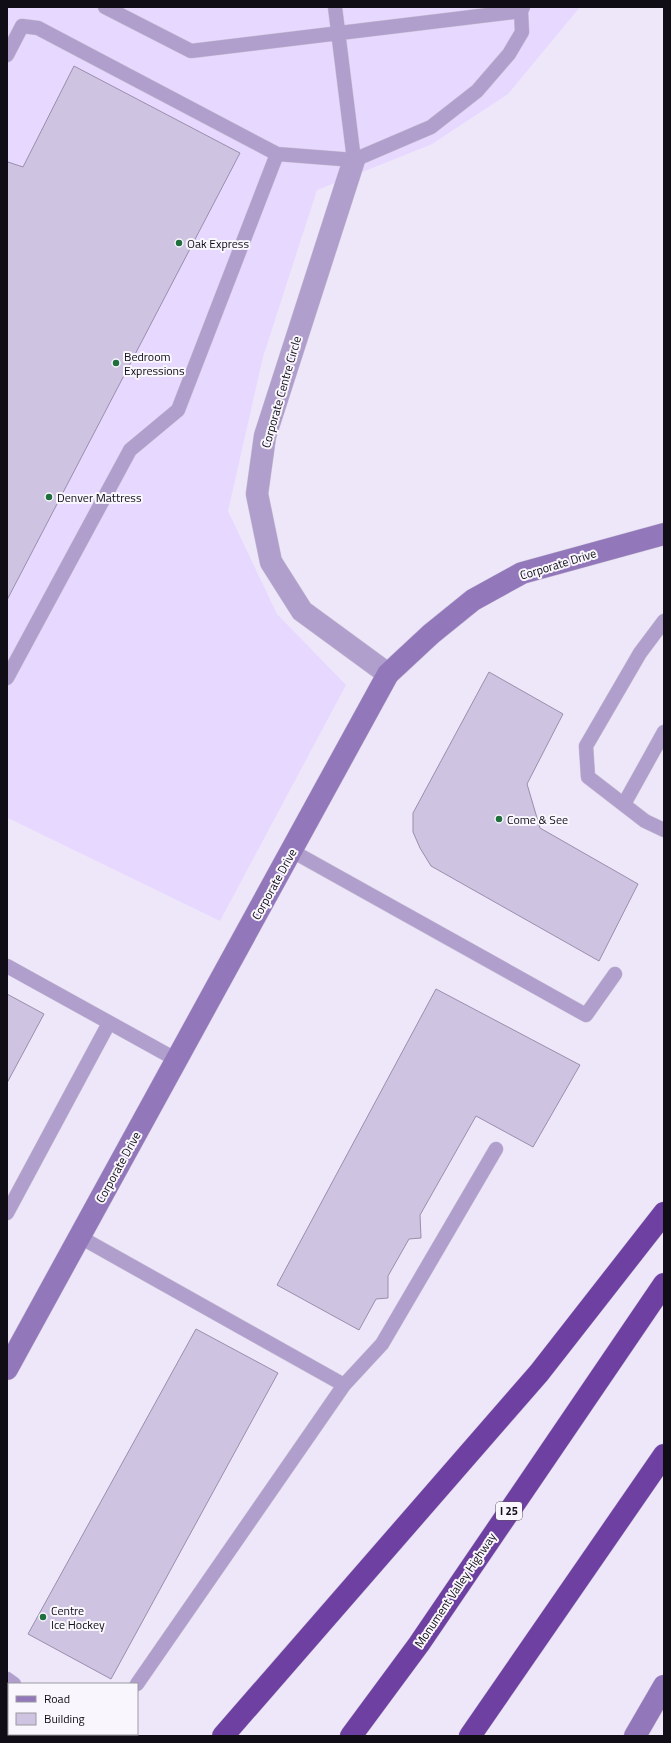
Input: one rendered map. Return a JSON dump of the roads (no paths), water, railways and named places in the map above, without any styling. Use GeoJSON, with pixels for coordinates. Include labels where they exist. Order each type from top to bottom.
{"type":"FeatureCollection","features":[{"type":"Feature","properties":{"kind":"highway"},"geometry":{"type":"LineString","coordinates":[[223,1736],[539,1373],[664,1213]]}},
{"type":"Feature","properties":{"kind":"highway","name":"Monument Valley Highway"},"geometry":{"type":"LineString","coordinates":[[351,1736],[419,1644],[664,1284]]}},
{"type":"Feature","properties":{"kind":"highway"},"geometry":{"type":"LineString","coordinates":[[470,1736],[506,1686],[664,1455]]}},
{"type":"Feature","properties":{"kind":"highway"},"geometry":{"type":"LineString","coordinates":[[474,1736],[506,1686]]}},
{"type":"Feature","properties":{"kind":"street","name":"Corporate Centre Circle"},"geometry":{"type":"LineString","coordinates":[[354,160],[265,436],[257,494],[271,562],[302,611],[388,674]]}},
{"type":"Feature","properties":{"kind":"street","name":"Corporate Drive"},"geometry":{"type":"LineString","coordinates":[[7,1369],[388,674],[431,634],[473,600],[522,573],[664,534]]}},
{"type":"Feature","properties":{"kind":"street"},"geometry":{"type":"LineString","coordinates":[[635,1736],[664,1686]]}},
{"type":"Feature","properties":{"kind":"lane"},"geometry":{"type":"LineString","coordinates":[[7,55],[22,26],[38,28],[277,154],[354,160],[431,127],[477,91],[513,49],[522,32],[522,9],[191,51],[106,7]]}},
{"type":"Feature","properties":{"kind":"lane"},"geometry":{"type":"LineString","coordinates":[[335,7],[354,160]]}},
{"type":"Feature","properties":{"kind":"lane"},"geometry":{"type":"LineString","coordinates":[[7,678],[130,450],[178,410],[277,154]]}},
{"type":"Feature","properties":{"kind":"lane"},"geometry":{"type":"LineString","coordinates":[[664,621],[640,653],[586,746],[588,777],[645,821],[664,830]]}},
{"type":"Feature","properties":{"kind":"lane"},"geometry":{"type":"LineString","coordinates":[[624,804],[664,732]]}},
{"type":"Feature","properties":{"kind":"lane"},"geometry":{"type":"LineString","coordinates":[[292,851],[586,1015],[615,974]]}},
{"type":"Feature","properties":{"kind":"lane"},"geometry":{"type":"LineString","coordinates":[[7,966],[177,1060]]}},
{"type":"Feature","properties":{"kind":"lane"},"geometry":{"type":"LineString","coordinates":[[7,1212],[109,1023]]}},
{"type":"Feature","properties":{"kind":"lane"},"geometry":{"type":"LineString","coordinates":[[138,1683],[344,1385],[382,1344],[496,1149]]}},
{"type":"Feature","properties":{"kind":"lane"},"geometry":{"type":"LineString","coordinates":[[80,1237],[344,1385]]}},
{"type":"Feature","properties":{"kind":"place","name":"Oak Express"},"geometry":{"type":"Point","coordinates":[179,243]}},
{"type":"Feature","properties":{"kind":"place","name":"Bedroom Expressions"},"geometry":{"type":"Point","coordinates":[116,363]}},
{"type":"Feature","properties":{"kind":"place","name":"Denver Mattress"},"geometry":{"type":"Point","coordinates":[49,497]}},
{"type":"Feature","properties":{"kind":"place","name":"Come & See"},"geometry":{"type":"Point","coordinates":[499,819]}},
{"type":"Feature","properties":{"kind":"place","name":"Centre Ice Hockey"},"geometry":{"type":"Point","coordinates":[43,1617]}}]}
